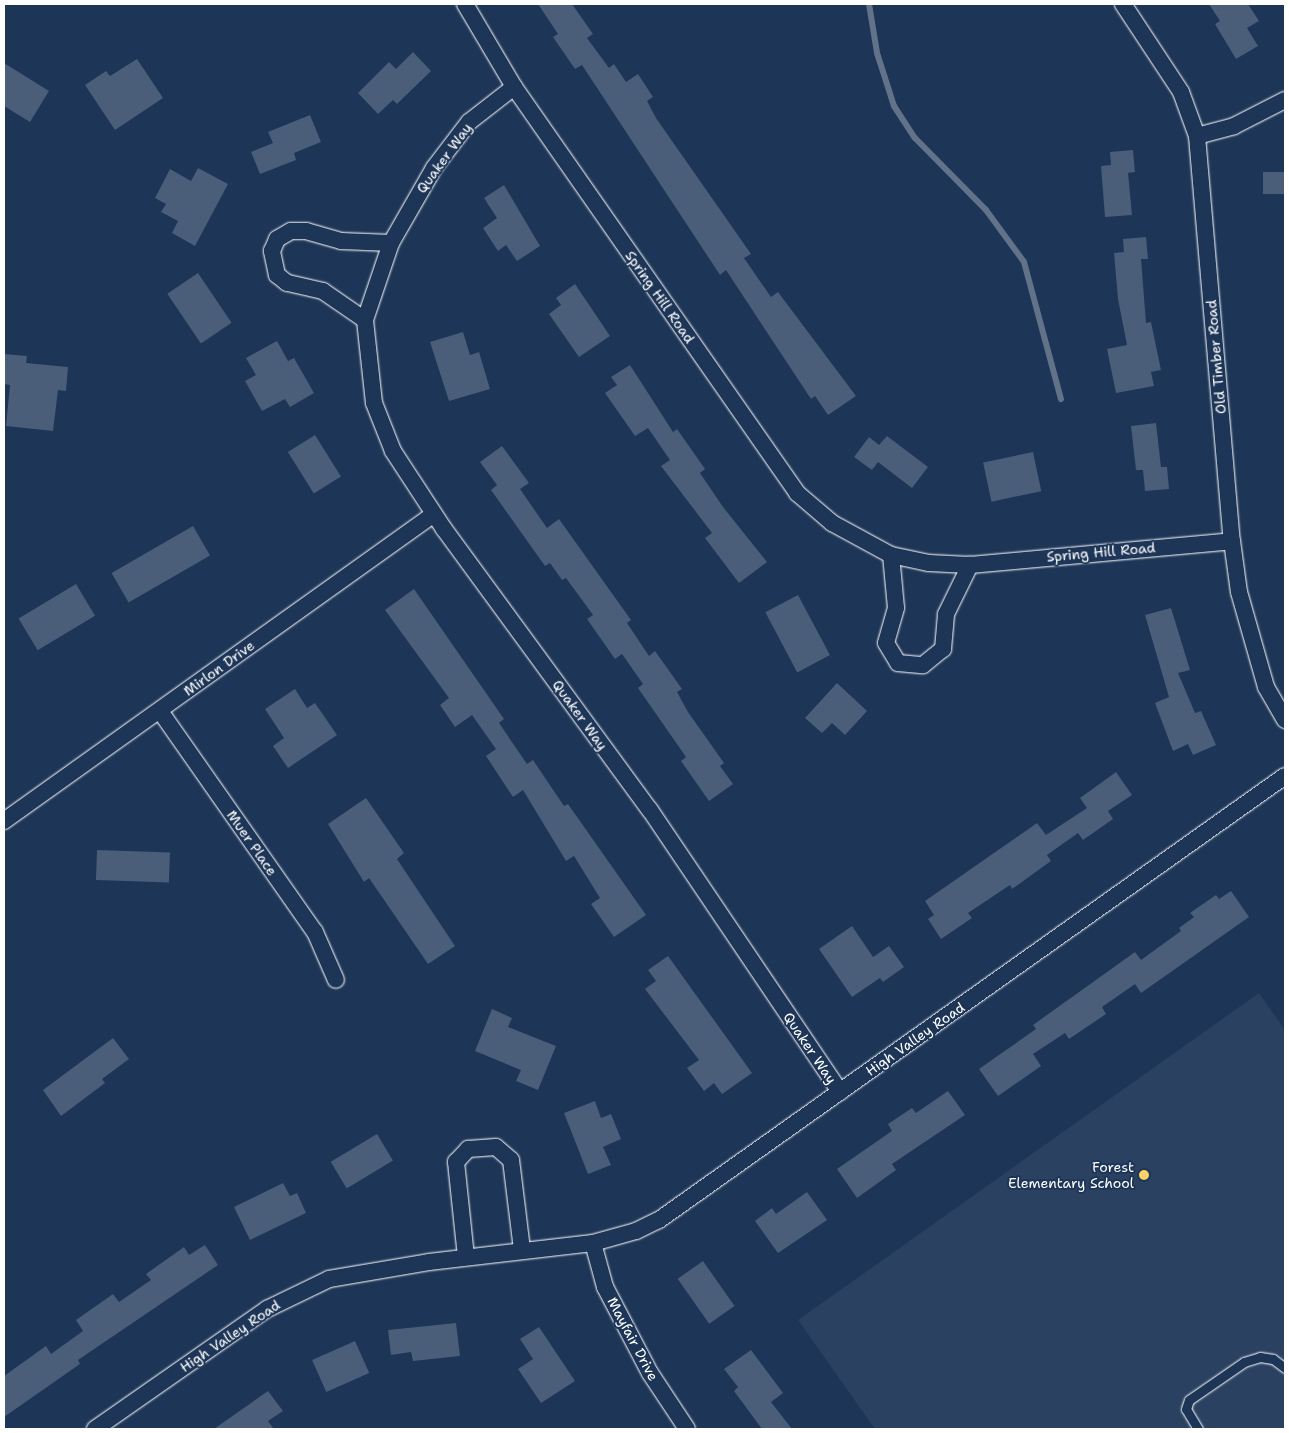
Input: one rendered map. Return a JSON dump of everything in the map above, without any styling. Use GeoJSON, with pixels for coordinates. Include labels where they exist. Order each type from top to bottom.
{"type":"FeatureCollection","features":[{"type":"Feature","properties":{"kind":"street","name":"Spring Hill Road"},"geometry":{"type":"LineString","coordinates":[[465,4],[514,87],[797,493],[832,523],[891,555],[929,563],[970,565],[1232,541]]}},
{"type":"Feature","properties":{"kind":"street","name":"Old Timber Road"},"geometry":{"type":"LineString","coordinates":[[1123,4],[1181,92],[1197,136],[1232,541],[1239,592],[1266,687],[1285,720]]}},
{"type":"Feature","properties":{"kind":"street","name":"Quaker Way"},"geometry":{"type":"LineString","coordinates":[[514,87],[469,122],[434,168],[391,242],[365,320],[374,403],[393,450],[434,514],[650,810],[840,1092]]}},
{"type":"Feature","properties":{"kind":"street"},"geometry":{"type":"LineString","coordinates":[[1197,136],[1234,126],[1285,100]]}},
{"type":"Feature","properties":{"kind":"street"},"geometry":{"type":"LineString","coordinates":[[365,320],[323,291],[282,279],[272,263],[272,250],[277,239],[291,231],[306,231],[341,241],[391,242]]}},
{"type":"Feature","properties":{"kind":"street","name":"Mirlon Drive"},"geometry":{"type":"LineString","coordinates":[[4,821],[434,514]]}},
{"type":"Feature","properties":{"kind":"street"},"geometry":{"type":"LineString","coordinates":[[891,555],[896,608],[886,643],[898,663],[923,664],[943,649],[946,614],[970,565]]}},
{"type":"Feature","properties":{"kind":"street","name":"Muer Place"},"geometry":{"type":"LineString","coordinates":[[160,710],[315,932],[336,980]]}},
{"type":"Feature","properties":{"kind":"street","name":"High Valley Road"},"geometry":{"type":"LineString","coordinates":[[95,1429],[267,1308],[301,1291],[351,1273],[593,1242],[636,1231],[659,1220],[1285,776]]}},
{"type":"Feature","properties":{"kind":"street"},"geometry":{"type":"LineString","coordinates":[[466,1257],[456,1162],[468,1149],[496,1147],[511,1160],[522,1250]]}},
{"type":"Feature","properties":{"kind":"street","name":"Mayfair Drive"},"geometry":{"type":"LineString","coordinates":[[593,1242],[605,1287],[650,1373],[687,1429]]}},
{"type":"Feature","properties":{"kind":"lane"},"geometry":{"type":"LineString","coordinates":[[1198,1429],[1186,1409],[1189,1400],[1244,1362],[1260,1357],[1273,1359],[1285,1368]]}},
{"type":"Feature","properties":{"kind":"shaded area","name":"Forest Elementary School"},"geometry":{"type":"Polygon","coordinates":[[[1259,993],[1285,1030],[1285,1429],[875,1429],[798,1320],[1259,993]]]}},
{"type":"Feature","properties":{"kind":"building"},"geometry":{"type":"Polygon","coordinates":[[[538,4],[572,4],[593,34],[587,38],[609,68],[614,64],[626,82],[638,74],[653,97],[647,101],[656,118],[751,254],[744,258],[771,297],[778,292],[856,396],[828,415],[815,396],[811,399],[726,270],[720,275],[582,65],[575,69],[553,37],[558,34],[538,4]]]}},
{"type":"Feature","properties":{"kind":"building"},"geometry":{"type":"Polygon","coordinates":[[[1209,4],[1248,4],[1259,21],[1247,28],[1258,46],[1236,59],[1215,24],[1220,21],[1209,4]]]}},
{"type":"Feature","properties":{"kind":"building"},"geometry":{"type":"Polygon","coordinates":[[[413,52],[431,71],[397,104],[393,100],[378,114],[358,93],[389,62],[396,69],[413,52]]]}},
{"type":"Feature","properties":{"kind":"building"},"geometry":{"type":"Polygon","coordinates":[[[137,59],[163,98],[115,130],[85,85],[106,71],[110,76],[137,59]]]}},
{"type":"Feature","properties":{"kind":"building"},"geometry":{"type":"Polygon","coordinates":[[[4,63],[49,91],[30,122],[4,106],[4,63]]]}},
{"type":"Feature","properties":{"kind":"building"},"geometry":{"type":"Polygon","coordinates":[[[310,115],[321,142],[294,153],[296,160],[260,174],[251,152],[273,143],[268,132],[310,115]]]}},
{"type":"Feature","properties":{"kind":"building"},"geometry":{"type":"Polygon","coordinates":[[[1133,150],[1135,172],[1128,173],[1132,215],[1105,217],[1101,166],[1111,165],[1110,152],[1133,150]]]}},
{"type":"Feature","properties":{"kind":"building"},"geometry":{"type":"Polygon","coordinates":[[[198,168],[228,184],[195,246],[172,233],[178,221],[161,212],[166,204],[155,198],[170,169],[191,181],[198,168]]]}},
{"type":"Feature","properties":{"kind":"building"},"geometry":{"type":"Polygon","coordinates":[[[1263,172],[1285,172],[1285,194],[1263,194],[1263,172]]]}},
{"type":"Feature","properties":{"kind":"building"},"geometry":{"type":"Polygon","coordinates":[[[504,185],[540,246],[517,261],[506,245],[498,251],[483,228],[497,218],[484,198],[504,185]]]}},
{"type":"Feature","properties":{"kind":"building"},"geometry":{"type":"Polygon","coordinates":[[[1146,237],[1148,259],[1141,259],[1146,323],[1151,322],[1161,370],[1151,372],[1154,386],[1116,393],[1107,349],[1127,345],[1118,299],[1114,253],[1124,252],[1123,239],[1146,237]]]}},
{"type":"Feature","properties":{"kind":"building"},"geometry":{"type":"Polygon","coordinates":[[[198,273],[232,323],[201,343],[167,294],[198,273]]]}},
{"type":"Feature","properties":{"kind":"building"},"geometry":{"type":"Polygon","coordinates":[[[575,284],[610,336],[579,357],[549,314],[561,305],[556,298],[575,284]]]}},
{"type":"Feature","properties":{"kind":"building"},"geometry":{"type":"Polygon","coordinates":[[[463,332],[470,355],[479,352],[490,389],[449,401],[430,342],[463,332]]]}},
{"type":"Feature","properties":{"kind":"building"},"geometry":{"type":"Polygon","coordinates":[[[277,341],[288,361],[294,358],[314,393],[290,407],[285,399],[262,411],[245,381],[256,375],[246,358],[277,341]]]}},
{"type":"Feature","properties":{"kind":"building"},"geometry":{"type":"Polygon","coordinates":[[[4,354],[27,356],[26,363],[68,367],[66,391],[58,390],[53,431],[6,426],[10,385],[4,384],[4,354]]]}},
{"type":"Feature","properties":{"kind":"building"},"geometry":{"type":"Polygon","coordinates":[[[630,365],[673,432],[677,429],[705,469],[700,473],[723,507],[767,562],[739,583],[705,538],[712,533],[661,466],[670,460],[648,428],[635,436],[605,393],[617,385],[611,377],[630,365]]]}},
{"type":"Feature","properties":{"kind":"building"},"geometry":{"type":"Polygon","coordinates":[[[1156,423],[1161,467],[1167,467],[1169,489],[1145,491],[1143,470],[1136,470],[1131,426],[1156,423]]]}},
{"type":"Feature","properties":{"kind":"building"},"geometry":{"type":"Polygon","coordinates":[[[315,435],[341,477],[314,494],[288,452],[315,435]]]}},
{"type":"Feature","properties":{"kind":"building"},"geometry":{"type":"Polygon","coordinates":[[[887,436],[928,467],[912,488],[878,462],[872,470],[854,457],[869,437],[879,445],[887,436]]]}},
{"type":"Feature","properties":{"kind":"building"},"geometry":{"type":"Polygon","coordinates":[[[502,446],[529,483],[520,489],[547,528],[559,519],[631,620],[627,623],[649,656],[655,651],[682,689],[677,692],[688,712],[724,763],[720,766],[733,784],[709,801],[681,761],[686,757],[638,688],[643,684],[622,654],[615,659],[587,619],[593,615],[566,578],[562,580],[550,563],[545,566],[491,490],[497,485],[480,462],[502,446]]]}},
{"type":"Feature","properties":{"kind":"building"},"geometry":{"type":"Polygon","coordinates":[[[1033,452],[1041,491],[991,502],[983,463],[1033,452]]]}},
{"type":"Feature","properties":{"kind":"building"},"geometry":{"type":"Polygon","coordinates":[[[193,526],[210,555],[129,602],[112,573],[193,526]]]}},
{"type":"Feature","properties":{"kind":"building"},"geometry":{"type":"Polygon","coordinates":[[[76,584],[95,616],[38,650],[19,619],[76,584]]]}},
{"type":"Feature","properties":{"kind":"building"},"geometry":{"type":"Polygon","coordinates":[[[414,589],[504,719],[499,723],[527,764],[533,760],[564,806],[568,804],[646,915],[614,937],[591,904],[600,898],[574,856],[566,861],[523,790],[513,797],[486,756],[496,749],[472,715],[455,727],[440,705],[449,698],[385,610],[414,589]]]}},
{"type":"Feature","properties":{"kind":"building"},"geometry":{"type":"Polygon","coordinates":[[[798,595],[830,655],[797,672],[765,612],[798,595]]]}},
{"type":"Feature","properties":{"kind":"building"},"geometry":{"type":"Polygon","coordinates":[[[1171,608],[1190,670],[1178,673],[1195,713],[1201,711],[1216,745],[1193,755],[1188,744],[1173,751],[1155,703],[1169,697],[1145,615],[1171,608]]]}},
{"type":"Feature","properties":{"kind":"building"},"geometry":{"type":"Polygon","coordinates":[[[837,683],[867,711],[845,735],[832,723],[822,733],[805,718],[837,683]]]}},
{"type":"Feature","properties":{"kind":"building"},"geometry":{"type":"Polygon","coordinates":[[[295,689],[307,708],[315,703],[337,735],[288,768],[273,746],[284,738],[265,709],[295,689]]]}},
{"type":"Feature","properties":{"kind":"building"},"geometry":{"type":"Polygon","coordinates":[[[1116,772],[1132,795],[1108,811],[1113,819],[1083,840],[1078,833],[1047,855],[1051,861],[1012,889],[1010,885],[968,913],[972,918],[941,939],[928,919],[934,915],[925,901],[1037,823],[1046,835],[1087,808],[1080,798],[1116,772]]]}},
{"type":"Feature","properties":{"kind":"building"},"geometry":{"type":"Polygon","coordinates":[[[366,798],[404,853],[397,859],[455,946],[428,964],[369,878],[364,882],[328,824],[366,798]]]}},
{"type":"Feature","properties":{"kind":"building"},"geometry":{"type":"Polygon","coordinates":[[[97,850],[170,853],[169,883],[96,880],[97,850]]]}},
{"type":"Feature","properties":{"kind":"building"},"geometry":{"type":"Polygon","coordinates":[[[1231,891],[1249,917],[1141,993],[1135,984],[1102,1007],[1106,1014],[1069,1039],[1065,1033],[1033,1054],[1041,1066],[998,1096],[979,1069],[1036,1029],[1033,1025],[1135,952],[1141,960],[1181,931],[1179,928],[1194,917],[1190,913],[1216,895],[1219,899],[1231,891]]]}},
{"type":"Feature","properties":{"kind":"building"},"geometry":{"type":"Polygon","coordinates":[[[852,926],[873,957],[889,946],[904,967],[883,982],[880,978],[852,997],[819,949],[852,926]]]}},
{"type":"Feature","properties":{"kind":"building"},"geometry":{"type":"Polygon","coordinates":[[[668,956],[752,1073],[722,1094],[714,1083],[704,1091],[687,1068],[699,1060],[645,989],[656,981],[648,970],[668,956]]]}},
{"type":"Feature","properties":{"kind":"building"},"geometry":{"type":"Polygon","coordinates":[[[492,1009],[512,1018],[508,1027],[556,1046],[538,1090],[516,1081],[521,1070],[475,1051],[492,1009]]]}},
{"type":"Feature","properties":{"kind":"building"},"geometry":{"type":"Polygon","coordinates":[[[113,1038],[129,1059],[102,1079],[105,1083],[61,1116],[43,1090],[113,1038]]]}},
{"type":"Feature","properties":{"kind":"building"},"geometry":{"type":"Polygon","coordinates":[[[948,1091],[965,1115],[892,1164],[896,1170],[857,1198],[837,1169],[892,1131],[888,1124],[912,1108],[916,1113],[948,1091]]]}},
{"type":"Feature","properties":{"kind":"building"},"geometry":{"type":"Polygon","coordinates":[[[595,1101],[601,1118],[611,1114],[621,1139],[603,1147],[611,1165],[588,1174],[564,1113],[595,1101]]]}},
{"type":"Feature","properties":{"kind":"building"},"geometry":{"type":"Polygon","coordinates":[[[377,1134],[393,1161],[347,1188],[331,1162],[377,1134]]]}},
{"type":"Feature","properties":{"kind":"building"},"geometry":{"type":"Polygon","coordinates":[[[283,1183],[290,1196],[297,1193],[306,1213],[250,1240],[234,1207],[283,1183]]]}},
{"type":"Feature","properties":{"kind":"building"},"geometry":{"type":"Polygon","coordinates":[[[807,1192],[827,1220],[778,1253],[755,1221],[772,1208],[776,1214],[807,1192]]]}},
{"type":"Feature","properties":{"kind":"building"},"geometry":{"type":"Polygon","coordinates":[[[205,1245],[218,1265],[78,1360],[80,1364],[4,1417],[4,1376],[46,1346],[51,1354],[83,1331],[76,1320],[113,1294],[119,1302],[151,1280],[146,1274],[184,1247],[189,1255],[205,1245]]]}},
{"type":"Feature","properties":{"kind":"building"},"geometry":{"type":"Polygon","coordinates":[[[703,1261],[735,1306],[709,1324],[678,1279],[703,1261]]]}},
{"type":"Feature","properties":{"kind":"building"},"geometry":{"type":"Polygon","coordinates":[[[456,1323],[460,1356],[413,1361],[411,1352],[391,1355],[388,1330],[456,1323]]]}},
{"type":"Feature","properties":{"kind":"building"},"geometry":{"type":"Polygon","coordinates":[[[539,1327],[575,1381],[541,1403],[518,1369],[533,1359],[520,1339],[539,1327]]]}},
{"type":"Feature","properties":{"kind":"building"},"geometry":{"type":"Polygon","coordinates":[[[355,1341],[369,1373],[326,1392],[312,1360],[355,1341]]]}},
{"type":"Feature","properties":{"kind":"building"},"geometry":{"type":"Polygon","coordinates":[[[751,1350],[783,1393],[771,1402],[792,1429],[762,1429],[734,1391],[738,1387],[724,1369],[751,1350]]]}},
{"type":"Feature","properties":{"kind":"building"},"geometry":{"type":"Polygon","coordinates":[[[268,1391],[283,1411],[268,1421],[274,1429],[214,1429],[268,1391]]]}},
{"type":"Feature","properties":{"kind":"waterway"},"geometry":{"type":"LineString","coordinates":[[869,4],[877,53],[894,106],[915,138],[986,210],[1024,262],[1061,399]]}},
{"type":"Feature","properties":{"kind":"place","name":"Forest Elementary School"},"geometry":{"type":"Point","coordinates":[1144,1175]}}]}
